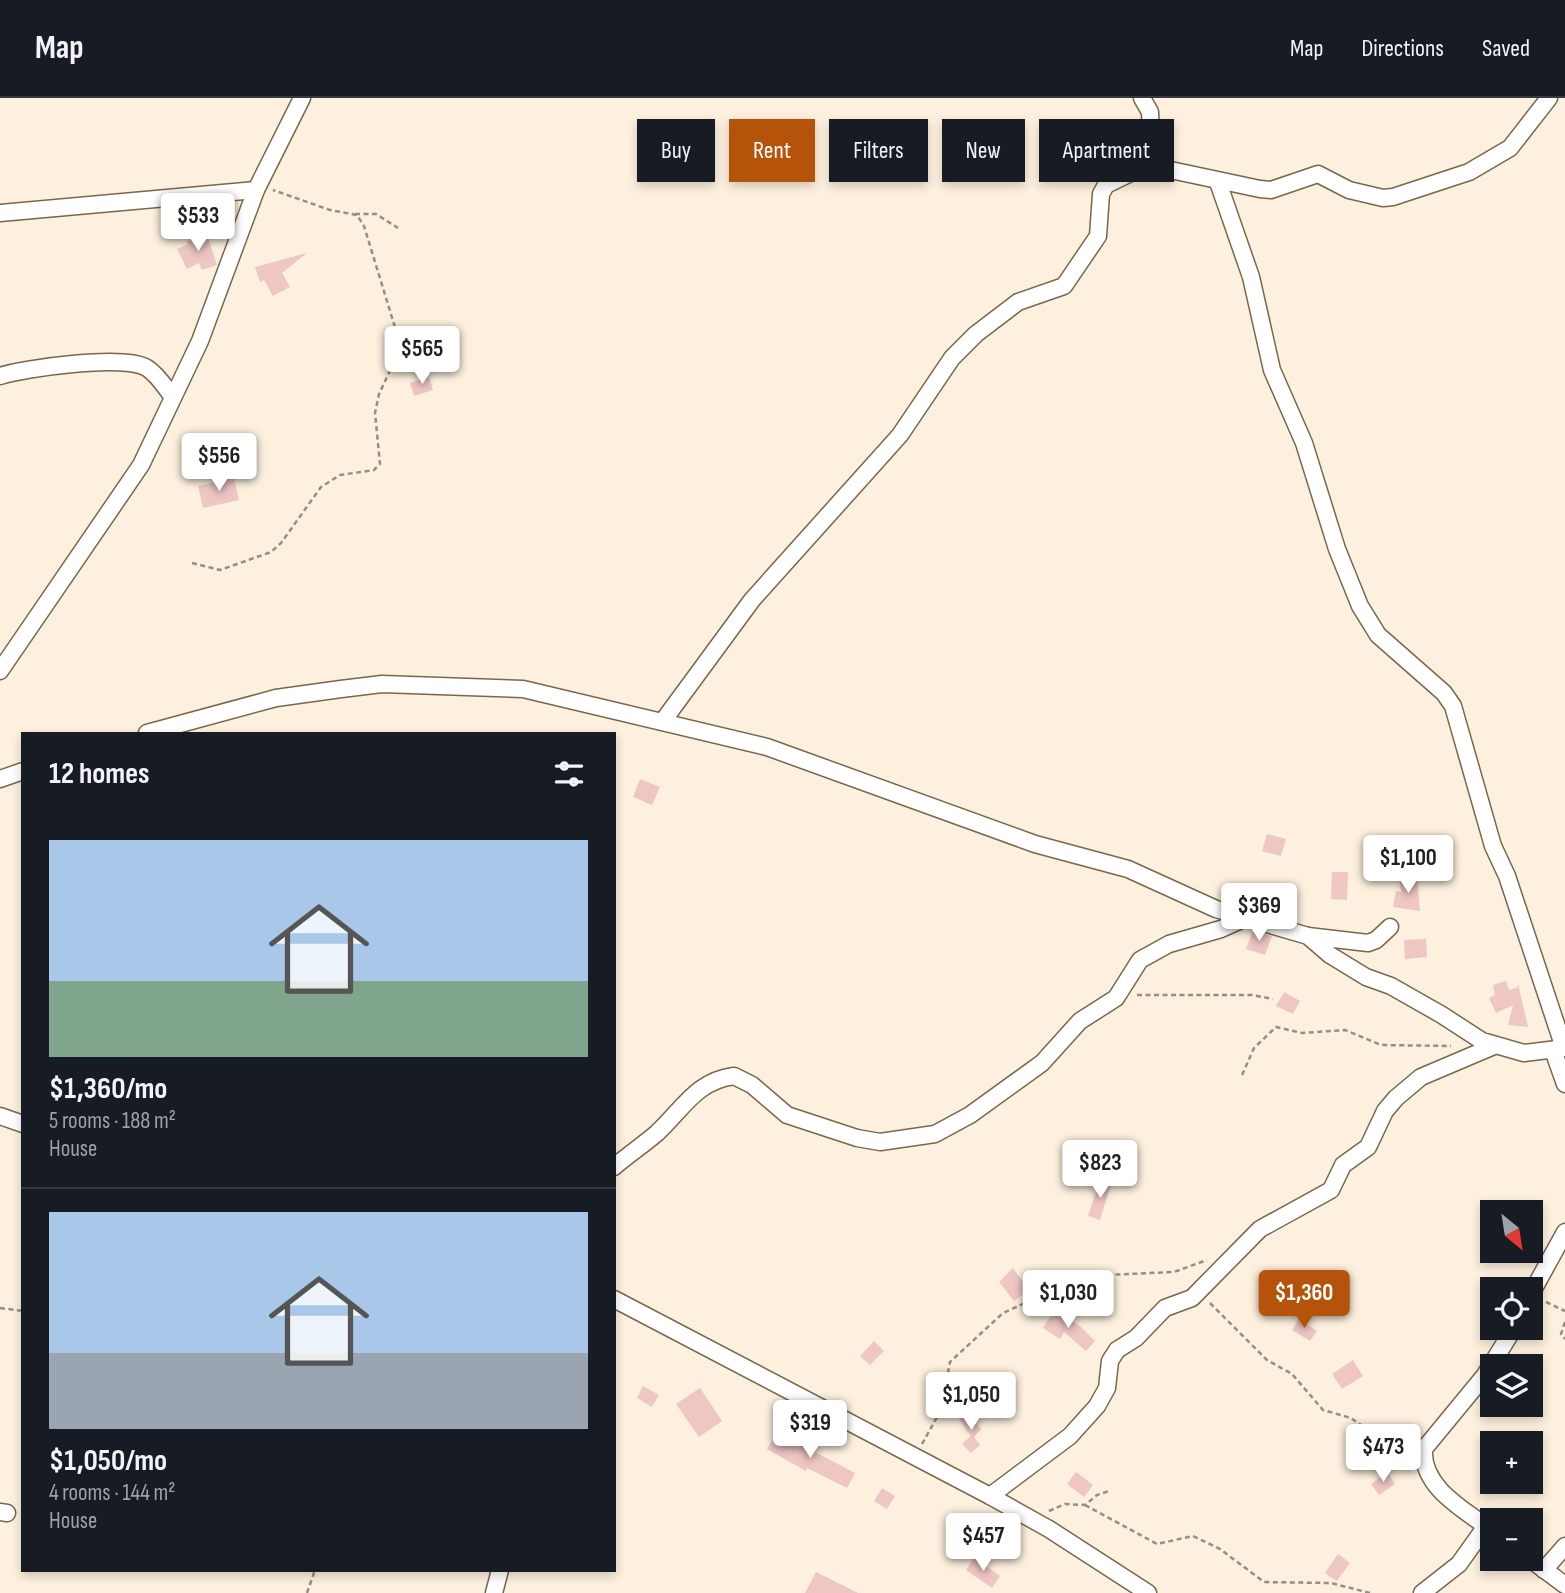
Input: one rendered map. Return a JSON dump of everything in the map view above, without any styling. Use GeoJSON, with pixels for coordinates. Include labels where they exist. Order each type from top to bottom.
{"type":"FeatureCollection","features":[{"type":"Feature","properties":{"kind":"street"},"geometry":{"type":"LineString","coordinates":[[0,671],[141,465],[200,341],[256,190],[302,98]]}},
{"type":"Feature","properties":{"kind":"street"},"geometry":{"type":"LineString","coordinates":[[1142,98],[1149,110],[1150,119]]}},
{"type":"Feature","properties":{"kind":"street"},"geometry":{"type":"LineString","coordinates":[[1174,171],[1271,190],[1318,174],[1349,190],[1372,196],[1382,198],[1406,194],[1469,172],[1510,148],[1549,98]]}},
{"type":"Feature","properties":{"kind":"street"},"geometry":{"type":"LineString","coordinates":[[663,721],[752,600],[908,425],[952,358],[976,334],[1018,302],[1064,286],[1098,236],[1101,194],[1106,185],[1112,182]]}},
{"type":"Feature","properties":{"kind":"street"},"geometry":{"type":"LineString","coordinates":[[1218,182],[1251,277],[1272,370],[1304,443],[1338,549],[1373,629],[1395,652],[1444,693],[1453,706],[1493,846],[1507,876],[1561,1049],[1565,1084]]}},
{"type":"Feature","properties":{"kind":"street"},"geometry":{"type":"LineString","coordinates":[[0,213],[98,202],[131,203],[228,195],[256,190]]}},
{"type":"Feature","properties":{"kind":"street"},"geometry":{"type":"LineString","coordinates":[[0,376],[27,368],[61,365],[139,365],[154,374],[172,396]]}},
{"type":"Feature","properties":{"kind":"street"},"geometry":{"type":"LineString","coordinates":[[151,732],[276,698],[382,684],[505,686],[663,721],[793,755],[849,778],[964,816],[1034,844],[1146,876],[1216,909],[1250,916],[1308,936],[1368,943],[1376,940],[1390,927]]}},
{"type":"Feature","properties":{"kind":"street"},"geometry":{"type":"LineString","coordinates":[[0,779],[21,772]]}},
{"type":"Feature","properties":{"kind":"street"},"geometry":{"type":"LineString","coordinates":[[616,1165],[658,1132],[697,1089],[708,1082],[734,1076],[752,1085],[787,1115],[857,1138],[880,1142],[935,1134],[970,1115],[1042,1063],[1080,1021],[1116,998],[1134,966],[1160,948],[1216,931],[1250,916]]}},
{"type":"Feature","properties":{"kind":"street"},"geometry":{"type":"LineString","coordinates":[[1308,936],[1331,955],[1366,976],[1391,986],[1488,1044],[1524,1053],[1561,1049]]}},
{"type":"Feature","properties":{"kind":"street"},"geometry":{"type":"LineString","coordinates":[[990,1496],[1070,1436],[1097,1406],[1107,1388],[1110,1361],[1117,1350],[1136,1338],[1160,1312],[1198,1293],[1261,1230],[1331,1190],[1343,1164],[1367,1147],[1389,1105],[1415,1081],[1488,1044]]}},
{"type":"Feature","properties":{"kind":"street"},"geometry":{"type":"LineString","coordinates":[[2,1119],[21,1124]]}},
{"type":"Feature","properties":{"kind":"street"},"geometry":{"type":"LineString","coordinates":[[1543,1284],[1565,1232]]}},
{"type":"Feature","properties":{"kind":"street"},"geometry":{"type":"LineString","coordinates":[[616,1300],[790,1393],[915,1455],[1034,1520],[1148,1593]]}},
{"type":"Feature","properties":{"kind":"street"},"geometry":{"type":"LineString","coordinates":[[1480,1521],[1438,1489],[1424,1461],[1427,1441],[1466,1400],[1506,1340]]}},
{"type":"Feature","properties":{"kind":"street"},"geometry":{"type":"LineString","coordinates":[[1422,1593],[1459,1564],[1480,1539]]}},
{"type":"Feature","properties":{"kind":"street"},"geometry":{"type":"LineString","coordinates":[[1565,1546],[1544,1570],[1565,1585]]}},
{"type":"Feature","properties":{"kind":"street"},"geometry":{"type":"LineString","coordinates":[[494,1593],[499,1572]]}},
{"type":"Feature","properties":{"kind":"path"},"geometry":{"type":"LineString","coordinates":[[256,190],[278,190],[330,210],[376,214],[398,228]]}},
{"type":"Feature","properties":{"kind":"path"},"geometry":{"type":"LineString","coordinates":[[192,563],[220,570],[271,552],[281,543],[321,487],[332,479],[374,470],[380,466],[375,413],[379,394],[401,351],[401,340],[364,226],[355,214]]}},
{"type":"Feature","properties":{"kind":"path"},"geometry":{"type":"LineString","coordinates":[[1116,998],[1152,994],[1252,995],[1273,999]]}},
{"type":"Feature","properties":{"kind":"path"},"geometry":{"type":"LineString","coordinates":[[1242,1075],[1254,1048],[1276,1027],[1302,1032],[1345,1030],[1381,1045],[1488,1044]]}},
{"type":"Feature","properties":{"kind":"path"},"geometry":{"type":"LineString","coordinates":[[915,1455],[941,1410],[950,1362],[1003,1312],[1084,1276],[1174,1272],[1215,1256]]}},
{"type":"Feature","properties":{"kind":"path"},"geometry":{"type":"LineString","coordinates":[[1198,1293],[1267,1360],[1292,1374],[1323,1410],[1359,1422],[1379,1436],[1399,1440],[1424,1461]]}},
{"type":"Feature","properties":{"kind":"path"},"geometry":{"type":"LineString","coordinates":[[1543,1301],[1565,1311]]}},
{"type":"Feature","properties":{"kind":"path"},"geometry":{"type":"LineString","coordinates":[[0,1308],[21,1311]]}},
{"type":"Feature","properties":{"kind":"path"},"geometry":{"type":"LineString","coordinates":[[1565,1322],[1561,1335],[1565,1339]]}},
{"type":"Feature","properties":{"kind":"path"},"geometry":{"type":"LineString","coordinates":[[1085,1505],[1097,1495],[1109,1491]]}},
{"type":"Feature","properties":{"kind":"path"},"geometry":{"type":"LineString","coordinates":[[1034,1520],[1065,1504],[1085,1505],[1157,1544],[1187,1536],[1198,1537],[1220,1549],[1264,1582],[1331,1583],[1370,1593]]}},
{"type":"Feature","properties":{"kind":"path"},"geometry":{"type":"LineString","coordinates":[[307,1593],[313,1572]]}},
{"type":"Feature","properties":{"kind":"building"},"geometry":{"type":"Polygon","coordinates":[[[207,234],[217,265],[202,270],[199,263],[187,269],[177,249],[188,244],[187,241],[207,234]]]}},
{"type":"Feature","properties":{"kind":"building"},"geometry":{"type":"Polygon","coordinates":[[[307,253],[282,273],[290,287],[273,296],[264,280],[260,282],[255,267],[307,253]]]}},
{"type":"Feature","properties":{"kind":"building"},"geometry":{"type":"Polygon","coordinates":[[[429,377],[433,390],[414,396],[410,383],[429,377]]]}},
{"type":"Feature","properties":{"kind":"building"},"geometry":{"type":"Polygon","coordinates":[[[234,478],[239,500],[203,508],[198,486],[234,478]]]}},
{"type":"Feature","properties":{"kind":"building"},"geometry":{"type":"Polygon","coordinates":[[[640,779],[660,787],[652,805],[633,797],[640,779]]]}},
{"type":"Feature","properties":{"kind":"building"},"geometry":{"type":"Polygon","coordinates":[[[1267,834],[1286,839],[1281,856],[1262,851],[1267,834]]]}},
{"type":"Feature","properties":{"kind":"building"},"geometry":{"type":"Polygon","coordinates":[[[1332,872],[1348,872],[1347,900],[1331,899],[1332,872]]]}},
{"type":"Feature","properties":{"kind":"building"},"geometry":{"type":"Polygon","coordinates":[[[1417,878],[1420,911],[1393,907],[1396,891],[1401,892],[1400,880],[1417,878]]]}},
{"type":"Feature","properties":{"kind":"building"},"geometry":{"type":"Polygon","coordinates":[[[1253,931],[1272,936],[1265,955],[1246,949],[1253,931]]]}},
{"type":"Feature","properties":{"kind":"building"},"geometry":{"type":"Polygon","coordinates":[[[1426,939],[1427,957],[1405,959],[1404,940],[1426,939]]]}},
{"type":"Feature","properties":{"kind":"building"},"geometry":{"type":"Polygon","coordinates":[[[1506,981],[1509,990],[1517,988],[1518,984],[1528,1027],[1508,1025],[1513,1005],[1496,1013],[1489,998],[1495,995],[1493,985],[1506,981]]]}},
{"type":"Feature","properties":{"kind":"building"},"geometry":{"type":"Polygon","coordinates":[[[1284,992],[1300,1001],[1293,1014],[1276,1006],[1284,992]]]}},
{"type":"Feature","properties":{"kind":"building"},"geometry":{"type":"Polygon","coordinates":[[[1100,1180],[1111,1184],[1100,1220],[1088,1216],[1100,1180]]]}},
{"type":"Feature","properties":{"kind":"building"},"geometry":{"type":"Polygon","coordinates":[[[1013,1268],[1029,1290],[1014,1301],[999,1282],[1013,1268]]]}},
{"type":"Feature","properties":{"kind":"building"},"geometry":{"type":"Polygon","coordinates":[[[1054,1310],[1081,1327],[1095,1341],[1086,1351],[1064,1332],[1060,1339],[1043,1328],[1054,1310]]]}},
{"type":"Feature","properties":{"kind":"building"},"geometry":{"type":"Polygon","coordinates":[[[1299,1319],[1317,1331],[1310,1341],[1292,1330],[1299,1319]]]}},
{"type":"Feature","properties":{"kind":"building"},"geometry":{"type":"Polygon","coordinates":[[[874,1341],[884,1351],[870,1365],[860,1356],[874,1341]]]}},
{"type":"Feature","properties":{"kind":"building"},"geometry":{"type":"Polygon","coordinates":[[[1353,1360],[1363,1376],[1342,1389],[1332,1374],[1353,1360]]]}},
{"type":"Feature","properties":{"kind":"building"},"geometry":{"type":"Polygon","coordinates":[[[643,1386],[659,1395],[652,1407],[637,1398],[643,1386]]]}},
{"type":"Feature","properties":{"kind":"building"},"geometry":{"type":"Polygon","coordinates":[[[700,1388],[722,1421],[699,1437],[676,1404],[700,1388]]]}},
{"type":"Feature","properties":{"kind":"building"},"geometry":{"type":"Polygon","coordinates":[[[969,1412],[981,1429],[974,1437],[980,1445],[971,1453],[962,1444],[971,1436],[959,1419],[969,1412]]]}},
{"type":"Feature","properties":{"kind":"building"},"geometry":{"type":"Polygon","coordinates":[[[777,1432],[855,1473],[847,1488],[807,1468],[806,1471],[767,1449],[777,1432]]]}},
{"type":"Feature","properties":{"kind":"building"},"geometry":{"type":"Polygon","coordinates":[[[1076,1472],[1093,1485],[1084,1497],[1067,1484],[1076,1472]]]}},
{"type":"Feature","properties":{"kind":"building"},"geometry":{"type":"Polygon","coordinates":[[[1387,1472],[1395,1484],[1379,1495],[1371,1484],[1387,1472]]]}},
{"type":"Feature","properties":{"kind":"building"},"geometry":{"type":"Polygon","coordinates":[[[882,1488],[895,1496],[887,1509],[874,1501],[882,1488]]]}},
{"type":"Feature","properties":{"kind":"building"},"geometry":{"type":"Polygon","coordinates":[[[1338,1554],[1350,1563],[1337,1581],[1325,1573],[1338,1554]]]}},
{"type":"Feature","properties":{"kind":"building"},"geometry":{"type":"Polygon","coordinates":[[[974,1558],[1000,1576],[992,1588],[966,1570],[974,1558]]]}},
{"type":"Feature","properties":{"kind":"building"},"geometry":{"type":"Polygon","coordinates":[[[816,1572],[858,1593],[805,1593],[816,1572]]]}}]}
